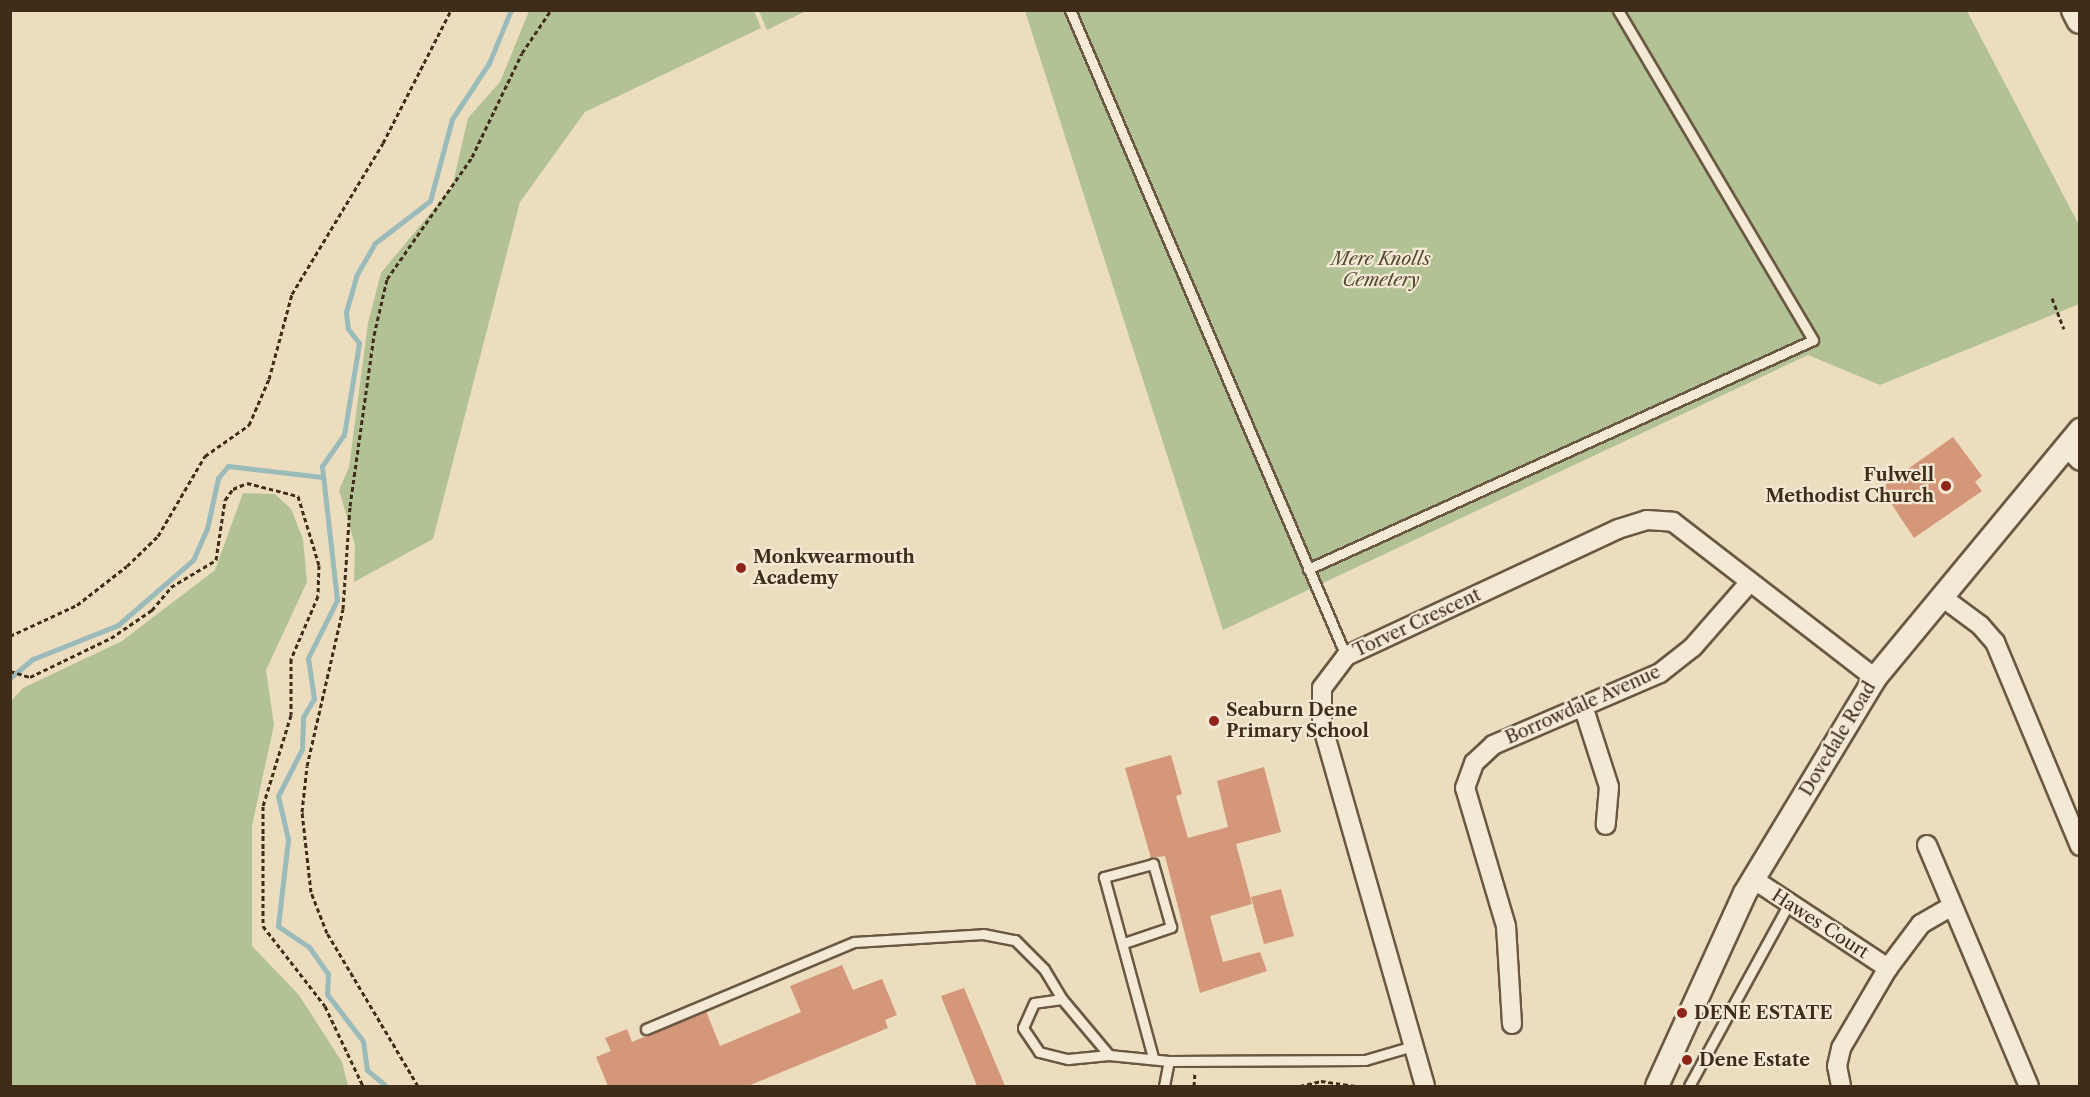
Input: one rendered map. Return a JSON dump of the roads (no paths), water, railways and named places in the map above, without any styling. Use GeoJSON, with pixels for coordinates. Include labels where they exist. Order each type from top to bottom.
{"type":"FeatureCollection","features":[{"type":"Feature","properties":{"kind":"main road"},"geometry":{"type":"LineString","coordinates":[[2075,10],[2079,20]]}},
{"type":"Feature","properties":{"kind":"street","name":"Dovedale Road"},"geometry":{"type":"LineString","coordinates":[[1657,1086],[1753,879],[1875,678],[1942,597],[2075,447]]}},
{"type":"Feature","properties":{"kind":"street","name":"Torver Crescent"},"geometry":{"type":"LineString","coordinates":[[1425,1086],[1319,706],[1331,672],[1346,656],[1608,534],[1647,520],[1673,522],[1875,678]]}},
{"type":"Feature","properties":{"kind":"street","name":"Borrowdale Avenue"},"geometry":{"type":"LineString","coordinates":[[1512,1024],[1506,926],[1465,788],[1474,763],[1493,746],[1584,709],[1660,673],[1693,647],[1750,582]]}},
{"type":"Feature","properties":{"kind":"street"},"geometry":{"type":"LineString","coordinates":[[1942,597],[1980,624],[1995,642],[2079,846]]}},
{"type":"Feature","properties":{"kind":"street"},"geometry":{"type":"LineString","coordinates":[[1584,709],[1609,787],[1606,825]]}},
{"type":"Feature","properties":{"kind":"street"},"geometry":{"type":"LineString","coordinates":[[1927,845],[2029,1086]]}},
{"type":"Feature","properties":{"kind":"street","name":"Hawes Court"},"geometry":{"type":"LineString","coordinates":[[1753,879],[1887,968]]}},
{"type":"Feature","properties":{"kind":"street"},"geometry":{"type":"LineString","coordinates":[[1841,1086],[1838,1066],[1841,1048],[1887,968],[1921,924],[1952,906]]}},
{"type":"Feature","properties":{"kind":"lane"},"geometry":{"type":"LineString","coordinates":[[1070,10],[1346,656]]}},
{"type":"Feature","properties":{"kind":"lane"},"geometry":{"type":"LineString","coordinates":[[1308,569],[1813,340],[1618,10]]}},
{"type":"Feature","properties":{"kind":"lane"},"geometry":{"type":"LineString","coordinates":[[1124,943],[1171,927],[1153,864],[1104,877],[1154,1057]]}},
{"type":"Feature","properties":{"kind":"lane"},"geometry":{"type":"LineString","coordinates":[[1689,1086],[1789,903]]}},
{"type":"Feature","properties":{"kind":"lane"},"geometry":{"type":"LineString","coordinates":[[646,1029],[854,942],[983,934],[1015,940],[1044,969],[1062,999],[1109,1055]]}},
{"type":"Feature","properties":{"kind":"lane"},"geometry":{"type":"LineString","coordinates":[[1062,999],[1034,1003],[1026,1013],[1023,1028],[1028,1042],[1039,1052],[1068,1059],[1109,1055],[1154,1057],[1169,1061],[1365,1060],[1413,1046]]}},
{"type":"Feature","properties":{"kind":"lane"},"geometry":{"type":"LineString","coordinates":[[1164,1086],[1169,1061]]}},
{"type":"Feature","properties":{"kind":"waterway"},"geometry":{"type":"LineString","coordinates":[[386,1086],[367,1070],[363,1041],[327,994],[328,974],[309,947],[278,926],[288,839],[278,796],[302,749],[303,717],[314,699],[308,658],[337,600],[322,466],[344,435],[359,343],[348,329],[346,312],[356,276],[375,243],[430,201],[452,119],[489,63],[511,10]]}},
{"type":"Feature","properties":{"kind":"waterway"},"geometry":{"type":"LineString","coordinates":[[10,678],[33,659],[118,625],[193,560],[207,529],[218,478],[228,466],[322,477]]}},
{"type":"Feature","properties":{"kind":"place","name":"Fulwell Methodist Church"},"geometry":{"type":"Point","coordinates":[1946,486]}},
{"type":"Feature","properties":{"kind":"place","name":"Monkwearmouth Academy"},"geometry":{"type":"Point","coordinates":[741,568]}},
{"type":"Feature","properties":{"kind":"place","name":"Seaburn Dene Primary School"},"geometry":{"type":"Point","coordinates":[1214,721]}},
{"type":"Feature","properties":{"kind":"place","name":"DENE ESTATE"},"geometry":{"type":"Point","coordinates":[1682,1013]}},
{"type":"Feature","properties":{"kind":"place","name":"Dene Estate"},"geometry":{"type":"Point","coordinates":[1687,1060]}},
{"type":"Feature","properties":{"kind":"park label","name":"Mere Knolls Cemetery"},"geometry":{"type":"Point","coordinates":[1381,270]}}]}
